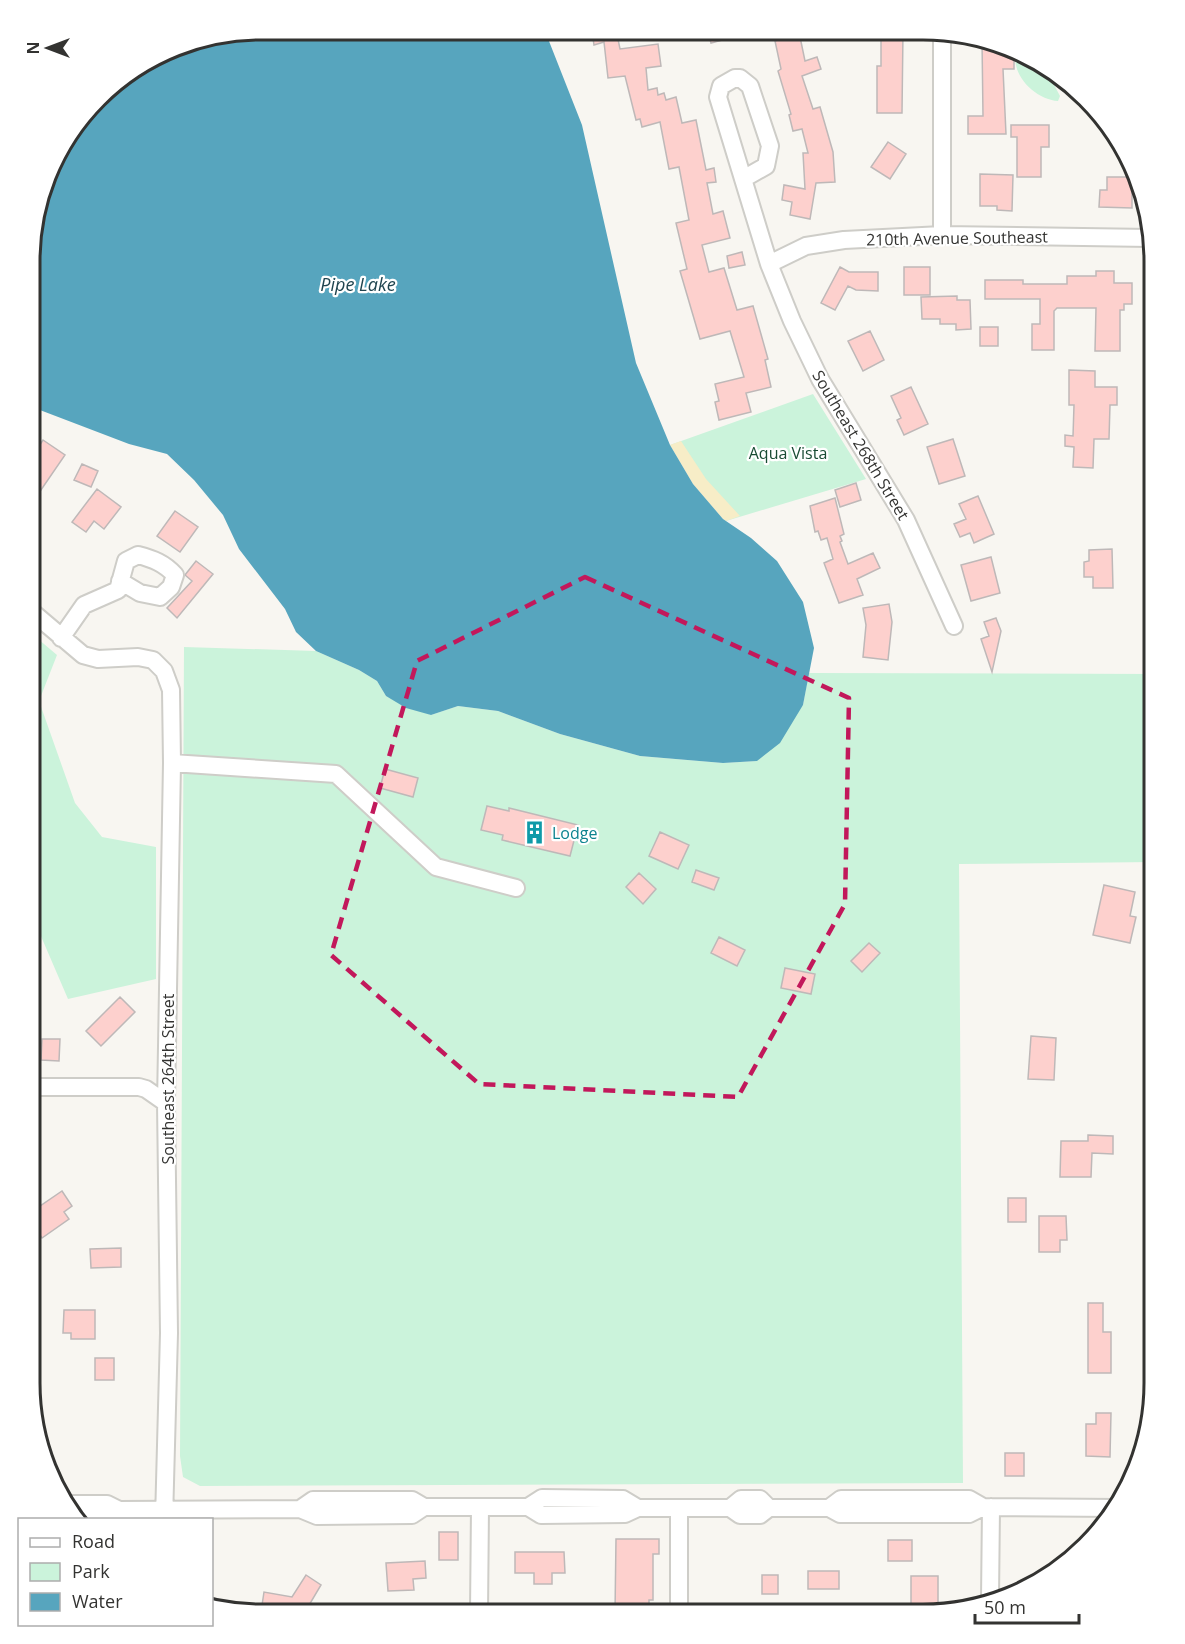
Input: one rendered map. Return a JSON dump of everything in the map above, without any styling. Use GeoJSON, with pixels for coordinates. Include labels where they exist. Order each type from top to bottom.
{"type":"FeatureCollection","features":[{"type":"Feature","properties":{"kind":"street"},"geometry":{"type":"LineString","coordinates":[[942,41],[942,235]]}},
{"type":"Feature","properties":{"kind":"street","name":"Southeast 268th Street"},"geometry":{"type":"LineString","coordinates":[[744,179],[766,166],[770,159],[770,146],[750,86],[740,78],[735,78],[721,86],[718,97],[769,264],[792,321],[820,379],[906,520],[954,626]]}},
{"type":"Feature","properties":{"kind":"street","name":"210th Avenue Southeast"},"geometry":{"type":"LineString","coordinates":[[769,264],[806,246],[825,242],[942,235],[1143,238]]}},
{"type":"Feature","properties":{"kind":"street"},"geometry":{"type":"LineString","coordinates":[[40,619],[61,638],[84,605],[118,590],[120,581]]}},
{"type":"Feature","properties":{"kind":"street","name":"Southeast 264th Street"},"geometry":{"type":"LineString","coordinates":[[61,638],[91,658],[138,657],[153,660],[167,677],[171,690],[172,763],[166,1103],[169,1333],[164,1515]]}},
{"type":"Feature","properties":{"kind":"street"},"geometry":{"type":"LineString","coordinates":[[172,763],[336,774],[436,867],[516,888]]}},
{"type":"Feature","properties":{"kind":"street"},"geometry":{"type":"LineString","coordinates":[[40,1087],[139,1087],[146,1089],[166,1103]]}},
{"type":"Feature","properties":{"kind":"street"},"geometry":{"type":"LineString","coordinates":[[77,1504],[107,1504],[119,1510],[164,1515],[300,1509],[313,1500],[412,1500],[424,1508],[528,1507],[542,1498],[623,1499],[638,1508],[730,1508],[741,1499],[760,1499],[769,1508],[829,1508],[841,1499],[969,1499],[987,1507],[1105,1508]]}},
{"type":"Feature","properties":{"kind":"street"},"geometry":{"type":"LineString","coordinates":[[479,1604],[480,1507]]}},
{"type":"Feature","properties":{"kind":"street"},"geometry":{"type":"LineString","coordinates":[[987,1507],[990,1593]]}},
{"type":"Feature","properties":{"kind":"street"},"geometry":{"type":"LineString","coordinates":[[679,1508],[679,1604]]}},
{"type":"Feature","properties":{"kind":"street"},"geometry":{"type":"LineString","coordinates":[[108,1518],[119,1510]]}},
{"type":"Feature","properties":{"kind":"highlighted area"},"geometry":{"type":"Polygon","coordinates":[[[585,577],[849,698],[845,904],[738,1097],[479,1084],[331,955],[417,661],[585,577]]]}},
{"type":"Feature","properties":{"kind":"green space"},"geometry":{"type":"Polygon","coordinates":[[[1015,60],[1053,83],[1060,96],[1058,101],[1040,96],[1026,84],[1015,60]]]}},
{"type":"Feature","properties":{"kind":"green space","name":"Aqua Vista"},"geometry":{"type":"Polygon","coordinates":[[[813,394],[866,479],[726,521],[670,445],[813,394]]]}},
{"type":"Feature","properties":{"kind":"green space"},"geometry":{"type":"Polygon","coordinates":[[[40,641],[57,655],[40,698],[40,641]]]}},
{"type":"Feature","properties":{"kind":"green space"},"geometry":{"type":"Polygon","coordinates":[[[184,647],[316,651],[359,670],[377,681],[386,696],[431,715],[458,706],[498,711],[560,734],[640,756],[723,763],[757,761],[803,705],[809,673],[1144,674],[1144,862],[959,864],[963,1483],[200,1486],[183,1477],[180,1456],[184,647]]]}},
{"type":"Feature","properties":{"kind":"green space"},"geometry":{"type":"Polygon","coordinates":[[[40,704],[75,803],[102,837],[156,847],[156,979],[68,999],[40,934],[40,704]]]}},
{"type":"Feature","properties":{"kind":"sand"},"geometry":{"type":"Polygon","coordinates":[[[681,441],[706,479],[740,516],[726,521],[723,519],[693,484],[670,445],[681,441]]]}},
{"type":"Feature","properties":{"kind":"water","name":"Pipe Lake"},"geometry":{"type":"Polygon","coordinates":[[[261,40],[549,40],[582,125],[636,363],[670,445],[693,484],[723,519],[751,538],[777,561],[803,602],[814,648],[803,705],[780,743],[757,761],[723,763],[640,756],[560,734],[498,711],[458,706],[431,715],[406,708],[386,696],[377,681],[359,670],[316,651],[296,632],[285,609],[239,549],[223,515],[194,480],[167,454],[129,444],[40,410],[42,232],[52,190],[63,164],[86,127],[105,105],[127,86],[164,63],[190,52],[232,42],[261,40]]]}},
{"type":"Feature","properties":{"kind":"building"},"geometry":{"type":"Polygon","coordinates":[[[593,40],[618,40],[620,49],[658,44],[661,66],[646,68],[648,90],[657,88],[658,95],[664,93],[666,100],[676,97],[682,123],[696,120],[706,170],[714,168],[716,182],[707,183],[713,214],[723,211],[730,238],[702,245],[709,272],[724,268],[737,310],[753,306],[768,359],[765,360],[771,387],[746,393],[751,412],[719,420],[715,402],[719,401],[715,384],[744,377],[730,331],[700,339],[680,271],[687,269],[676,223],[689,220],[679,167],[669,169],[660,122],[642,127],[640,119],[636,120],[625,76],[608,78],[604,42],[594,45],[593,40]]]}},
{"type":"Feature","properties":{"kind":"building"},"geometry":{"type":"Polygon","coordinates":[[[801,40],[805,61],[817,57],[821,69],[802,76],[813,109],[820,107],[833,152],[835,182],[816,183],[810,219],[790,215],[792,202],[782,200],[784,185],[805,189],[803,153],[808,153],[802,129],[793,131],[789,115],[791,114],[778,71],[781,69],[775,41],[801,40]]]}},
{"type":"Feature","properties":{"kind":"building"},"geometry":{"type":"Polygon","coordinates":[[[881,40],[903,40],[902,113],[877,113],[877,66],[881,66],[881,40]]]}},
{"type":"Feature","properties":{"kind":"building"},"geometry":{"type":"Polygon","coordinates":[[[982,48],[1014,60],[1014,69],[1003,69],[1006,134],[968,134],[968,116],[983,116],[982,48]]]}},
{"type":"Feature","properties":{"kind":"building"},"geometry":{"type":"Polygon","coordinates":[[[1011,125],[1049,125],[1049,147],[1041,147],[1041,177],[1017,177],[1017,137],[1011,137],[1011,125]]]}},
{"type":"Feature","properties":{"kind":"building"},"geometry":{"type":"Polygon","coordinates":[[[888,142],[906,154],[890,179],[871,167],[888,142]]]}},
{"type":"Feature","properties":{"kind":"building"},"geometry":{"type":"Polygon","coordinates":[[[980,174],[1013,175],[1012,211],[997,210],[997,206],[980,206],[980,174]]]}},
{"type":"Feature","properties":{"kind":"building"},"geometry":{"type":"Polygon","coordinates":[[[1107,177],[1128,177],[1132,187],[1132,208],[1099,207],[1100,190],[1107,190],[1107,177]]]}},
{"type":"Feature","properties":{"kind":"building"},"geometry":{"type":"Polygon","coordinates":[[[742,252],[745,265],[729,268],[727,256],[742,252]]]}},
{"type":"Feature","properties":{"kind":"building"},"geometry":{"type":"Polygon","coordinates":[[[840,267],[849,272],[878,272],[878,291],[856,290],[848,286],[835,310],[821,303],[840,267]]]}},
{"type":"Feature","properties":{"kind":"building"},"geometry":{"type":"Polygon","coordinates":[[[904,267],[930,267],[930,295],[904,295],[904,267]]]}},
{"type":"Feature","properties":{"kind":"building"},"geometry":{"type":"Polygon","coordinates":[[[1096,271],[1114,271],[1114,283],[1132,283],[1132,304],[1124,304],[1124,310],[1120,310],[1120,351],[1095,351],[1096,308],[1057,308],[1054,311],[1054,350],[1032,350],[1032,324],[1040,324],[1040,299],[985,299],[985,280],[1023,280],[1023,284],[1067,284],[1067,276],[1096,276],[1096,271]]]}},
{"type":"Feature","properties":{"kind":"building"},"geometry":{"type":"Polygon","coordinates":[[[957,296],[957,300],[970,300],[971,329],[956,330],[956,324],[940,324],[940,319],[922,319],[921,297],[957,296]]]}},
{"type":"Feature","properties":{"kind":"building"},"geometry":{"type":"Polygon","coordinates":[[[980,327],[998,327],[998,346],[980,346],[980,327]]]}},
{"type":"Feature","properties":{"kind":"building"},"geometry":{"type":"Polygon","coordinates":[[[870,331],[884,360],[863,371],[848,341],[870,331]]]}},
{"type":"Feature","properties":{"kind":"building"},"geometry":{"type":"Polygon","coordinates":[[[1069,370],[1095,371],[1095,387],[1117,387],[1117,405],[1110,405],[1109,439],[1094,439],[1093,468],[1073,467],[1074,447],[1065,446],[1065,435],[1073,436],[1074,405],[1069,405],[1069,370]]]}},
{"type":"Feature","properties":{"kind":"building"},"geometry":{"type":"Polygon","coordinates":[[[911,387],[928,424],[904,435],[897,420],[901,418],[891,396],[911,387]]]}},
{"type":"Feature","properties":{"kind":"building"},"geometry":{"type":"Polygon","coordinates":[[[953,439],[965,476],[939,484],[927,447],[953,439]]]}},
{"type":"Feature","properties":{"kind":"building"},"geometry":{"type":"Polygon","coordinates":[[[43,440],[65,455],[40,491],[40,445],[43,440]]]}},
{"type":"Feature","properties":{"kind":"building"},"geometry":{"type":"Polygon","coordinates":[[[82,464],[98,471],[91,487],[74,480],[82,464]]]}},
{"type":"Feature","properties":{"kind":"building"},"geometry":{"type":"Polygon","coordinates":[[[856,483],[861,500],[840,507],[835,490],[856,483]]]}},
{"type":"Feature","properties":{"kind":"building"},"geometry":{"type":"Polygon","coordinates":[[[97,489],[121,507],[104,529],[94,521],[86,532],[72,522],[97,489]]]}},
{"type":"Feature","properties":{"kind":"building"},"geometry":{"type":"Polygon","coordinates":[[[978,496],[994,534],[974,543],[970,533],[960,537],[954,524],[966,519],[959,504],[978,496]]]}},
{"type":"Feature","properties":{"kind":"building"},"geometry":{"type":"Polygon","coordinates":[[[835,498],[844,534],[840,536],[842,541],[840,542],[848,564],[873,553],[880,568],[857,579],[863,595],[839,603],[824,563],[833,559],[827,538],[821,540],[818,531],[815,532],[810,506],[835,498]]]}},
{"type":"Feature","properties":{"kind":"building"},"geometry":{"type":"Polygon","coordinates":[[[175,511],[198,527],[180,552],[157,536],[175,511]]]}},
{"type":"Feature","properties":{"kind":"building"},"geometry":{"type":"Polygon","coordinates":[[[1112,549],[1113,588],[1093,588],[1093,577],[1084,577],[1084,562],[1089,561],[1089,550],[1112,549]]]}},
{"type":"Feature","properties":{"kind":"building"},"geometry":{"type":"Polygon","coordinates":[[[991,557],[1000,593],[971,601],[961,565],[991,557]]]}},
{"type":"Feature","properties":{"kind":"building"},"geometry":{"type":"Polygon","coordinates":[[[196,561],[213,574],[177,618],[167,608],[192,581],[185,575],[196,561]]]}},
{"type":"Feature","properties":{"kind":"building"},"geometry":{"type":"Polygon","coordinates":[[[889,604],[892,622],[888,660],[863,657],[866,625],[863,608],[889,604]]]}},
{"type":"Feature","properties":{"kind":"building"},"geometry":{"type":"Polygon","coordinates":[[[996,618],[1001,631],[992,672],[981,639],[989,636],[984,622],[996,618]]]}},
{"type":"Feature","properties":{"kind":"building"},"geometry":{"type":"Polygon","coordinates":[[[385,769],[418,778],[413,797],[380,788],[385,769]]]}},
{"type":"Feature","properties":{"kind":"building","name":"Lodge"},"geometry":{"type":"Polygon","coordinates":[[[487,806],[509,811],[509,808],[578,825],[570,856],[502,840],[503,835],[481,830],[487,806]]]}},
{"type":"Feature","properties":{"kind":"building"},"geometry":{"type":"Polygon","coordinates":[[[660,832],[689,845],[678,869],[649,856],[660,832]]]}},
{"type":"Feature","properties":{"kind":"building"},"geometry":{"type":"Polygon","coordinates":[[[696,870],[719,878],[714,890],[692,882],[696,870]]]}},
{"type":"Feature","properties":{"kind":"building"},"geometry":{"type":"Polygon","coordinates":[[[639,873],[656,889],[643,904],[626,887],[639,873]]]}},
{"type":"Feature","properties":{"kind":"building"},"geometry":{"type":"Polygon","coordinates":[[[1104,885],[1135,892],[1130,916],[1136,917],[1130,943],[1093,935],[1104,885]]]}},
{"type":"Feature","properties":{"kind":"building"},"geometry":{"type":"Polygon","coordinates":[[[719,937],[745,950],[737,966],[711,953],[719,937]]]}},
{"type":"Feature","properties":{"kind":"building"},"geometry":{"type":"Polygon","coordinates":[[[869,943],[880,953],[862,972],[851,961],[869,943]]]}},
{"type":"Feature","properties":{"kind":"building"},"geometry":{"type":"Polygon","coordinates":[[[785,968],[815,974],[811,994],[781,988],[785,968]]]}},
{"type":"Feature","properties":{"kind":"building"},"geometry":{"type":"Polygon","coordinates":[[[120,997],[135,1012],[101,1046],[86,1031],[120,997]]]}},
{"type":"Feature","properties":{"kind":"building"},"geometry":{"type":"Polygon","coordinates":[[[1031,1036],[1056,1038],[1054,1080],[1028,1079],[1031,1036]]]}},
{"type":"Feature","properties":{"kind":"building"},"geometry":{"type":"Polygon","coordinates":[[[42,1039],[60,1039],[59,1061],[41,1060],[42,1039]]]}},
{"type":"Feature","properties":{"kind":"building"},"geometry":{"type":"Polygon","coordinates":[[[1088,1135],[1113,1136],[1113,1154],[1092,1153],[1091,1177],[1060,1177],[1061,1141],[1088,1141],[1088,1135]]]}},
{"type":"Feature","properties":{"kind":"building"},"geometry":{"type":"Polygon","coordinates":[[[62,1191],[72,1206],[64,1212],[69,1219],[42,1238],[40,1235],[40,1206],[62,1191]]]}},
{"type":"Feature","properties":{"kind":"building"},"geometry":{"type":"Polygon","coordinates":[[[1008,1198],[1026,1198],[1026,1222],[1008,1222],[1008,1198]]]}},
{"type":"Feature","properties":{"kind":"building"},"geometry":{"type":"Polygon","coordinates":[[[1039,1216],[1066,1216],[1067,1240],[1060,1240],[1060,1252],[1039,1252],[1039,1216]]]}},
{"type":"Feature","properties":{"kind":"building"},"geometry":{"type":"Polygon","coordinates":[[[121,1248],[121,1267],[91,1268],[90,1249],[121,1248]]]}},
{"type":"Feature","properties":{"kind":"building"},"geometry":{"type":"Polygon","coordinates":[[[1088,1303],[1103,1303],[1103,1332],[1111,1332],[1111,1373],[1088,1373],[1088,1303]]]}},
{"type":"Feature","properties":{"kind":"building"},"geometry":{"type":"Polygon","coordinates":[[[64,1310],[95,1310],[95,1339],[71,1339],[71,1333],[63,1333],[64,1310]]]}},
{"type":"Feature","properties":{"kind":"building"},"geometry":{"type":"Polygon","coordinates":[[[95,1358],[114,1358],[114,1380],[95,1380],[95,1358]]]}},
{"type":"Feature","properties":{"kind":"building"},"geometry":{"type":"Polygon","coordinates":[[[1096,1413],[1111,1413],[1110,1457],[1086,1456],[1086,1424],[1096,1424],[1096,1413]]]}},
{"type":"Feature","properties":{"kind":"building"},"geometry":{"type":"Polygon","coordinates":[[[1005,1453],[1024,1453],[1024,1476],[1005,1476],[1005,1453]]]}},
{"type":"Feature","properties":{"kind":"building"},"geometry":{"type":"Polygon","coordinates":[[[439,1532],[458,1532],[458,1560],[439,1560],[439,1532]]]}},
{"type":"Feature","properties":{"kind":"building"},"geometry":{"type":"Polygon","coordinates":[[[616,1539],[659,1539],[659,1554],[653,1554],[653,1600],[649,1600],[649,1604],[615,1604],[616,1539]]]}},
{"type":"Feature","properties":{"kind":"building"},"geometry":{"type":"Polygon","coordinates":[[[888,1540],[912,1540],[912,1561],[888,1561],[888,1540]]]}},
{"type":"Feature","properties":{"kind":"building"},"geometry":{"type":"Polygon","coordinates":[[[515,1552],[564,1552],[565,1573],[552,1573],[552,1584],[534,1584],[534,1573],[515,1573],[515,1552]]]}},
{"type":"Feature","properties":{"kind":"building"},"geometry":{"type":"Polygon","coordinates":[[[425,1561],[426,1578],[413,1579],[414,1590],[388,1591],[386,1563],[425,1561]]]}},
{"type":"Feature","properties":{"kind":"building"},"geometry":{"type":"Polygon","coordinates":[[[808,1571],[839,1571],[839,1589],[808,1589],[808,1571]]]}},
{"type":"Feature","properties":{"kind":"building"},"geometry":{"type":"Polygon","coordinates":[[[306,1575],[321,1585],[310,1604],[262,1604],[264,1592],[292,1597],[306,1575]]]}},
{"type":"Feature","properties":{"kind":"building"},"geometry":{"type":"Polygon","coordinates":[[[762,1575],[778,1575],[778,1594],[762,1594],[762,1575]]]}},
{"type":"Feature","properties":{"kind":"building"},"geometry":{"type":"Polygon","coordinates":[[[911,1576],[938,1576],[938,1603],[911,1604],[911,1576]]]}},
{"type":"Feature","properties":{"kind":"place","name":"Lodge"},"geometry":{"type":"Point","coordinates":[534,833]}}]}
